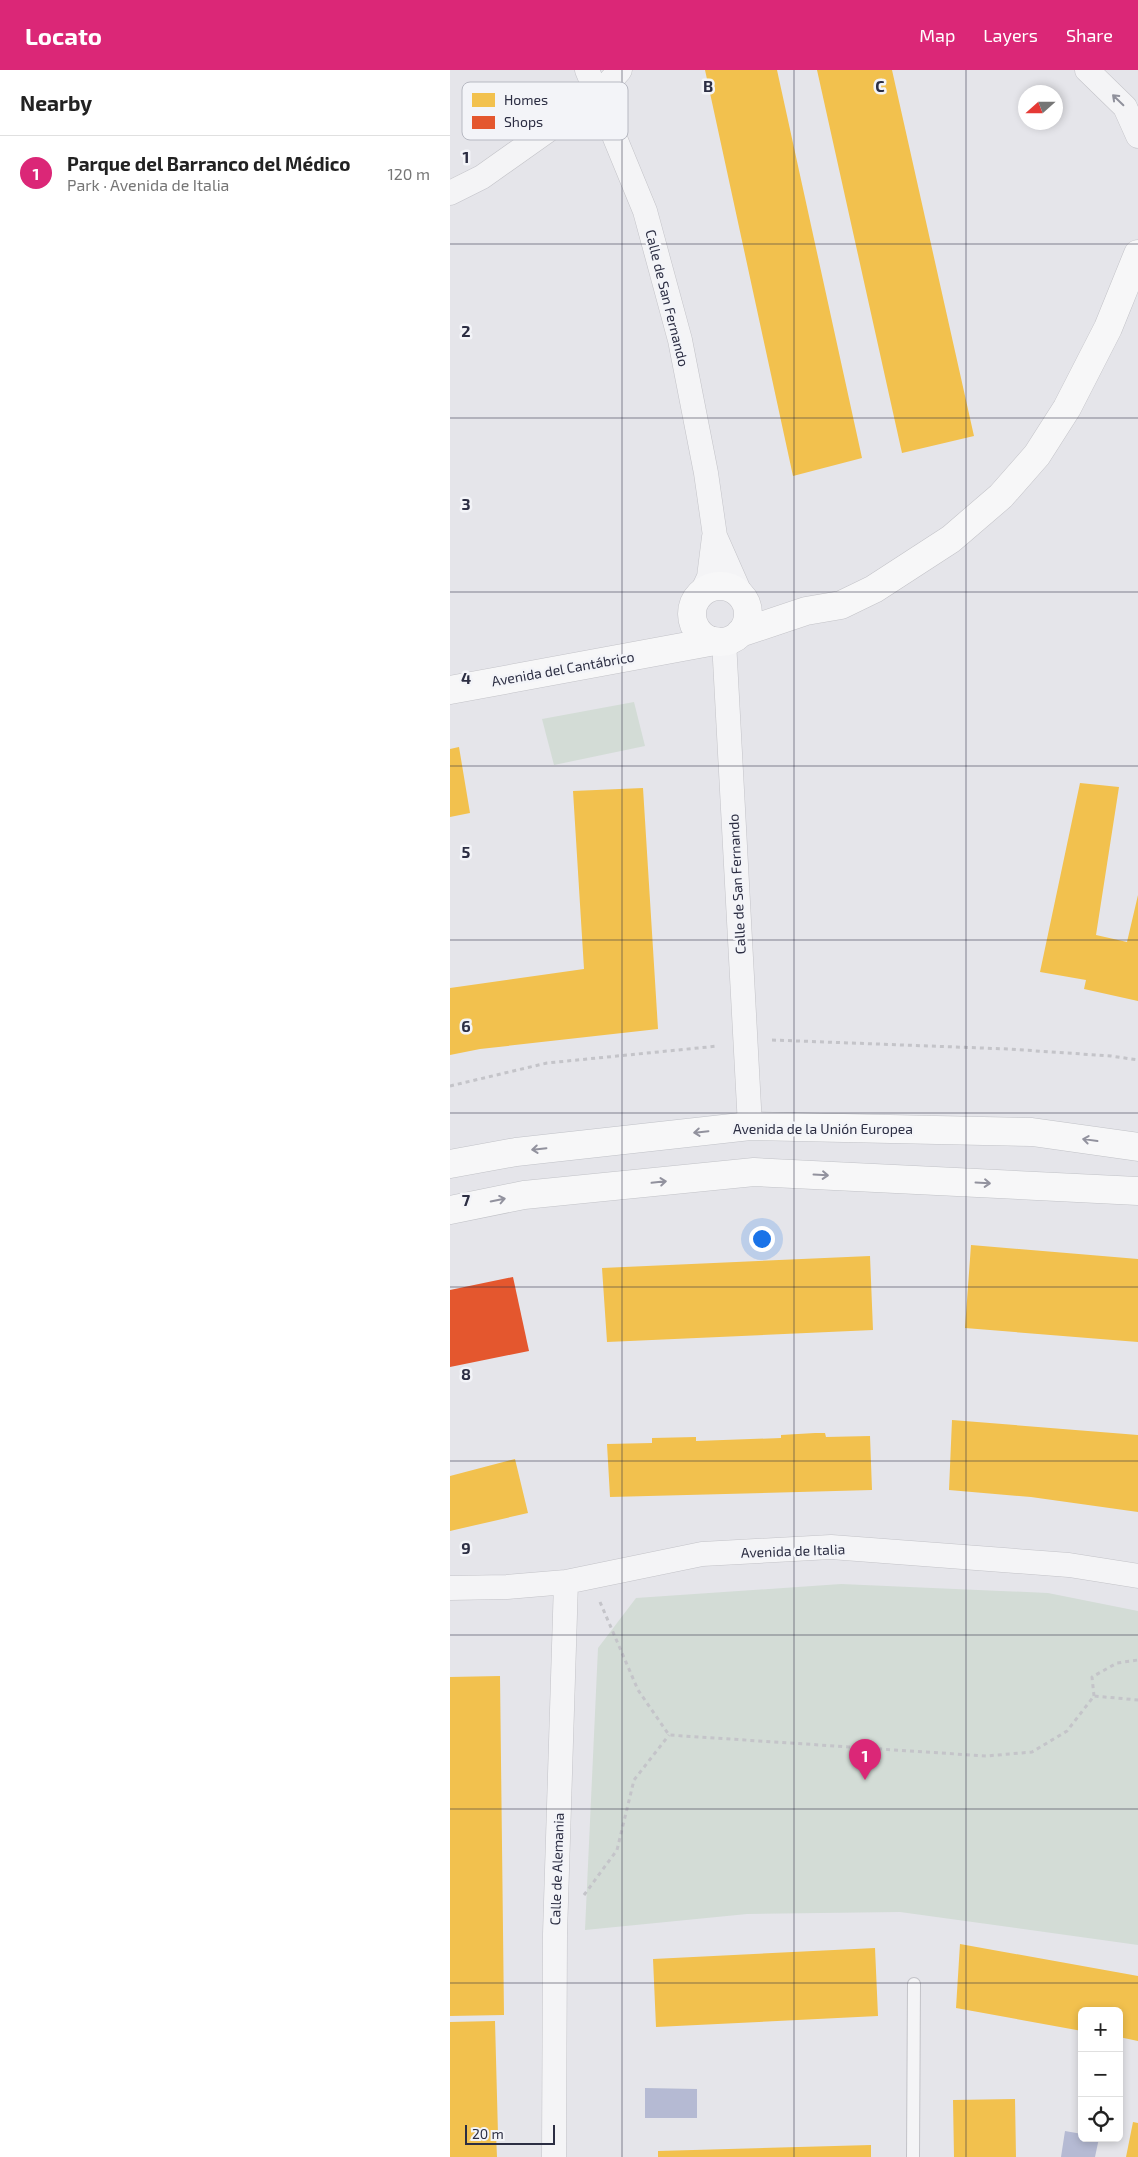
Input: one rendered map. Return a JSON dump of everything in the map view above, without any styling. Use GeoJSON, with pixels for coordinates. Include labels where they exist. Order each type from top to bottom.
{"type":"FeatureCollection","features":[{"type":"Feature","properties":{"kind":"main road","name":"Avenida del Cantábrico"},"geometry":{"type":"LineString","coordinates":[[450,690],[726,639],[806,611],[841,605],[874,588],[951,538],[1001,496],[1037,455],[1067,408],[1108,328],[1138,254]]}},
{"type":"Feature","properties":{"kind":"main road"},"geometry":{"type":"LineString","coordinates":[[724,586],[733,589],[742,597],[747,605],[748,615],[745,626],[726,639],[700,633],[692,618],[697,600],[709,588],[724,586]]}},
{"type":"Feature","properties":{"kind":"main road","name":"Avenida del Cantábrico"},"geometry":{"type":"LineString","coordinates":[[742,597],[783,610],[806,611]]}},
{"type":"Feature","properties":{"kind":"main road","name":"Avenida del Cantábrico"},"geometry":{"type":"LineString","coordinates":[[647,654],[680,627],[697,600]]}},
{"type":"Feature","properties":{"kind":"main road","name":"Avenida de la Unión Europea"},"geometry":{"type":"LineString","coordinates":[[450,1164],[516,1152],[750,1126],[1032,1132],[1138,1147]]}},
{"type":"Feature","properties":{"kind":"main road"},"geometry":{"type":"LineString","coordinates":[[450,1210],[524,1195],[754,1172],[1138,1191]]}},
{"type":"Feature","properties":{"kind":"street","name":"Calle de San Fernando"},"geometry":{"type":"LineString","coordinates":[[586,70],[592,82]]}},
{"type":"Feature","properties":{"kind":"street"},"geometry":{"type":"LineString","coordinates":[[609,82],[620,70]]}},
{"type":"Feature","properties":{"kind":"street"},"geometry":{"type":"LineString","coordinates":[[1087,70],[1125,107],[1138,136]]}},
{"type":"Feature","properties":{"kind":"street"},"geometry":{"type":"LineString","coordinates":[[450,193],[482,177],[534,140]]}},
{"type":"Feature","properties":{"kind":"street","name":"Calle de San Fernando"},"geometry":{"type":"LineString","coordinates":[[617,140],[645,210],[675,322],[706,473],[714,536],[709,577],[697,600]]}},
{"type":"Feature","properties":{"kind":"street","name":"Calle de San Fernando"},"geometry":{"type":"LineString","coordinates":[[714,536],[742,597]]}},
{"type":"Feature","properties":{"kind":"street","name":"Calle de San Fernando"},"geometry":{"type":"LineString","coordinates":[[726,639],[750,1126]]}},
{"type":"Feature","properties":{"kind":"street","name":"Avenida de Italia"},"geometry":{"type":"LineString","coordinates":[[450,1588],[507,1587],[566,1582],[702,1554],[831,1547],[1069,1565],[1138,1576]]}},
{"type":"Feature","properties":{"kind":"street","name":"Calle de Alemania"},"geometry":{"type":"LineString","coordinates":[[554,2157],[555,1934],[566,1582]]}},
{"type":"Feature","properties":{"kind":"lane"},"geometry":{"type":"LineString","coordinates":[[913,2157],[914,1984]]}},
{"type":"Feature","properties":{"kind":"path"},"geometry":{"type":"LineString","coordinates":[[450,1086],[547,1063],[782,1039],[988,1048],[1111,1056],[1138,1060]]}},
{"type":"Feature","properties":{"kind":"path"},"geometry":{"type":"LineString","coordinates":[[590,1577],[638,1690],[669,1735]]}},
{"type":"Feature","properties":{"kind":"path"},"geometry":{"type":"LineString","coordinates":[[669,1735],[986,1756],[1032,1752],[1067,1731],[1094,1696],[1092,1677],[1117,1663],[1138,1660]]}},
{"type":"Feature","properties":{"kind":"path"},"geometry":{"type":"LineString","coordinates":[[1094,1696],[1138,1700]]}},
{"type":"Feature","properties":{"kind":"path"},"geometry":{"type":"LineString","coordinates":[[583,1896],[617,1850],[634,1780],[669,1735]]}},
{"type":"Feature","properties":{"kind":"shaded area"},"geometry":{"type":"Polygon","coordinates":[[[634,702],[645,746],[554,765],[542,719],[634,702]]]}},
{"type":"Feature","properties":{"kind":"shaded area"},"geometry":{"type":"Polygon","coordinates":[[[841,1584],[1048,1593],[1138,1611],[1138,1945],[900,1912],[747,1914],[585,1930],[598,1648],[636,1598],[841,1584]]]}},
{"type":"Feature","properties":{"kind":"water"},"geometry":{"type":"Polygon","coordinates":[[[645,2088],[697,2089],[697,2118],[645,2118],[645,2088]]]}},
{"type":"Feature","properties":{"kind":"water"},"geometry":{"type":"Polygon","coordinates":[[[1065,2131],[1078,2133],[1078,2142],[1098,2142],[1095,2157],[1061,2157],[1065,2131]]]}},
{"type":"Feature","properties":{"kind":"building: Homes"},"geometry":{"type":"Polygon","coordinates":[[[705,70],[777,70],[862,458],[793,476],[705,70]]]}},
{"type":"Feature","properties":{"kind":"building: Homes"},"geometry":{"type":"Polygon","coordinates":[[[817,70],[892,70],[974,436],[902,453],[817,70]]]}},
{"type":"Feature","properties":{"kind":"building: Homes"},"geometry":{"type":"Polygon","coordinates":[[[459,747],[470,813],[450,817],[450,749],[459,747]]]}},
{"type":"Feature","properties":{"kind":"building: Homes"},"geometry":{"type":"Polygon","coordinates":[[[1080,783],[1119,787],[1096,935],[1127,942],[1138,895],[1138,1001],[1084,989],[1086,980],[1040,972],[1080,783]]]}},
{"type":"Feature","properties":{"kind":"building: Homes"},"geometry":{"type":"Polygon","coordinates":[[[643,788],[658,1029],[480,1049],[450,1055],[450,988],[584,969],[573,791],[643,788]]]}},
{"type":"Feature","properties":{"kind":"building: Homes"},"geometry":{"type":"Polygon","coordinates":[[[971,1245],[1138,1259],[1138,1342],[965,1328],[971,1245]]]}},
{"type":"Feature","properties":{"kind":"building: Homes"},"geometry":{"type":"Polygon","coordinates":[[[870,1256],[873,1330],[607,1342],[602,1268],[870,1256]]]}},
{"type":"Feature","properties":{"kind":"building: Homes"},"geometry":{"type":"Polygon","coordinates":[[[952,1420],[1138,1435],[1138,1512],[1031,1497],[949,1490],[952,1420]]]}},
{"type":"Feature","properties":{"kind":"building: Homes"},"geometry":{"type":"Polygon","coordinates":[[[825,1433],[826,1437],[870,1436],[872,1490],[610,1497],[607,1444],[652,1443],[652,1438],[696,1437],[696,1441],[781,1438],[781,1435],[825,1433]]]}},
{"type":"Feature","properties":{"kind":"building: Homes"},"geometry":{"type":"Polygon","coordinates":[[[515,1459],[528,1513],[450,1531],[450,1476],[515,1459]]]}},
{"type":"Feature","properties":{"kind":"building: Homes"},"geometry":{"type":"Polygon","coordinates":[[[500,1676],[504,2015],[450,2016],[450,1677],[500,1676]]]}},
{"type":"Feature","properties":{"kind":"building: Homes"},"geometry":{"type":"Polygon","coordinates":[[[960,1944],[1138,1976],[1138,2041],[1123,2038],[1123,2007],[1078,2007],[1078,2030],[956,2008],[960,1944]]]}},
{"type":"Feature","properties":{"kind":"building: Homes"},"geometry":{"type":"Polygon","coordinates":[[[875,1948],[878,2016],[656,2027],[653,1959],[875,1948]]]}},
{"type":"Feature","properties":{"kind":"building: Homes"},"geometry":{"type":"Polygon","coordinates":[[[495,2021],[497,2157],[450,2157],[450,2022],[495,2021]]]}},
{"type":"Feature","properties":{"kind":"building: Homes"},"geometry":{"type":"Polygon","coordinates":[[[1015,2099],[1016,2157],[954,2157],[953,2100],[1015,2099]]]}},
{"type":"Feature","properties":{"kind":"building: Homes"},"geometry":{"type":"Polygon","coordinates":[[[1133,2122],[1138,2123],[1138,2157],[1126,2157],[1133,2122]]]}},
{"type":"Feature","properties":{"kind":"building: Homes"},"geometry":{"type":"Polygon","coordinates":[[[871,2145],[871,2157],[658,2157],[658,2151],[871,2145]]]}},
{"type":"Feature","properties":{"kind":"building: Shops"},"geometry":{"type":"Polygon","coordinates":[[[513,1277],[529,1351],[450,1367],[450,1290],[513,1277]]]}},
{"type":"Feature","properties":{"kind":"place","name":"Parque del Barranco del Médico"},"geometry":{"type":"Point","coordinates":[865,1780]}}]}
